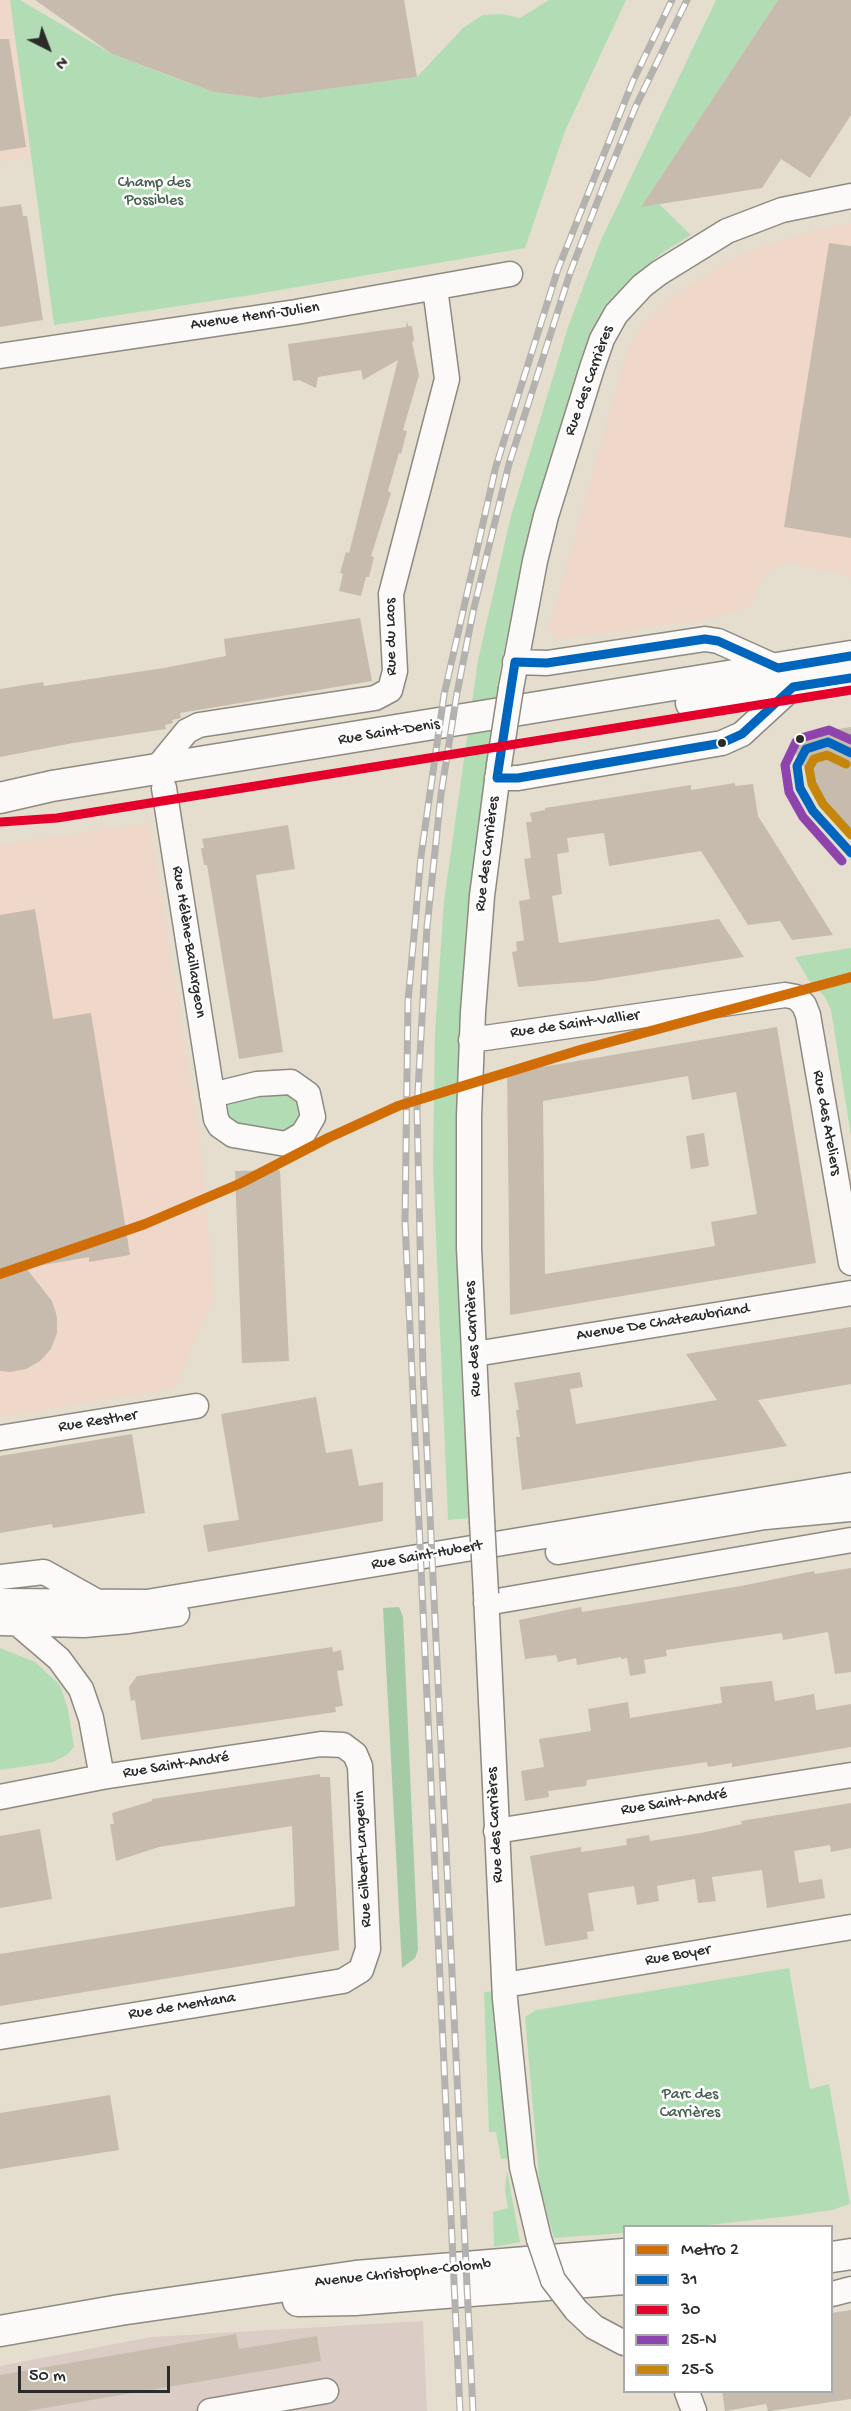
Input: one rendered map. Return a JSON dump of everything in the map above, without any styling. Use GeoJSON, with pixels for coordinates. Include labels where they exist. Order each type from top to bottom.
{"type":"FeatureCollection","features":[{"type":"Feature","properties":{"kind":"main road","name":"Rue Saint-Denis"},"geometry":{"type":"LineString","coordinates":[[0,810],[55,806],[156,780],[786,677],[851,656]]}},
{"type":"Feature","properties":{"kind":"main road","name":"Rue Saint-Denis"},"geometry":{"type":"LineString","coordinates":[[786,677],[851,678]]}},
{"type":"Feature","properties":{"kind":"main road","name":"Rue Saint-Denis"},"geometry":{"type":"LineString","coordinates":[[0,798],[52,786],[156,780]]}},
{"type":"Feature","properties":{"kind":"main road"},"geometry":{"type":"LineString","coordinates":[[833,2237],[851,2237]]}},
{"type":"Feature","properties":{"kind":"main road","name":"Avenue Christophe-Colomb"},"geometry":{"type":"LineString","coordinates":[[0,2331],[356,2276],[623,2254]]}},
{"type":"Feature","properties":{"kind":"main road"},"geometry":{"type":"LineString","coordinates":[[833,2257],[851,2254]]}},
{"type":"Feature","properties":{"kind":"main road","name":"Avenue Christophe-Colomb"},"geometry":{"type":"LineString","coordinates":[[183,2303],[355,2300],[623,2279]]}},
{"type":"Feature","properties":{"kind":"street","name":"Rue des Carrières"},"geometry":{"type":"LineString","coordinates":[[623,2342],[594,2327],[576,2310],[553,2280],[539,2240],[522,2167],[505,1985],[496,1831],[468,1191],[471,1040],[482,896],[515,662],[535,561],[560,470],[602,339],[616,314],[642,286],[727,231],[782,210],[851,196]]}},
{"type":"Feature","properties":{"kind":"street","name":"Avenue Henri-Julien"},"geometry":{"type":"LineString","coordinates":[[0,356],[435,288],[510,274]]}},
{"type":"Feature","properties":{"kind":"street","name":"Rue du Laos"},"geometry":{"type":"LineString","coordinates":[[156,780],[165,759],[187,731],[199,725],[375,698],[390,690],[395,671],[391,594],[447,379],[435,288]]}},
{"type":"Feature","properties":{"kind":"street"},"geometry":{"type":"LineString","coordinates":[[498,772],[518,778],[722,743],[742,734],[786,677],[718,641],[705,639],[547,663],[515,662]]}},
{"type":"Feature","properties":{"kind":"street","name":"Rue Hélène-Baillargeon"},"geometry":{"type":"LineString","coordinates":[[156,780],[213,1095]]}},
{"type":"Feature","properties":{"kind":"street","name":"Rue de Saint-Vallier"},"geometry":{"type":"LineString","coordinates":[[471,1040],[785,995]]}},
{"type":"Feature","properties":{"kind":"street","name":"Rue des Ateliers"},"geometry":{"type":"LineString","coordinates":[[785,995],[799,999],[808,1015],[851,1263]]}},
{"type":"Feature","properties":{"kind":"street","name":"Avenue De Chateaubriand"},"geometry":{"type":"LineString","coordinates":[[474,1354],[851,1293]]}},
{"type":"Feature","properties":{"kind":"street","name":"Rue Resther"},"geometry":{"type":"LineString","coordinates":[[0,1438],[196,1406]]}},
{"type":"Feature","properties":{"kind":"street","name":"Rue Saint-Hubert"},"geometry":{"type":"LineString","coordinates":[[0,1601],[147,1602],[851,1485]]}},
{"type":"Feature","properties":{"kind":"street","name":"Rue Saint-Hubert"},"geometry":{"type":"LineString","coordinates":[[9,1623],[65,1625],[129,1621],[765,1517],[851,1509]]}},
{"type":"Feature","properties":{"kind":"street"},"geometry":{"type":"LineString","coordinates":[[486,1599],[851,1540]]}},
{"type":"Feature","properties":{"kind":"street"},"geometry":{"type":"LineString","coordinates":[[0,1577],[44,1572],[96,1601]]}},
{"type":"Feature","properties":{"kind":"street"},"geometry":{"type":"LineString","coordinates":[[9,1623],[64,1664],[81,1689],[91,1718],[102,1778]]}},
{"type":"Feature","properties":{"kind":"street","name":"Rue Saint-André"},"geometry":{"type":"LineString","coordinates":[[0,1797],[102,1778],[321,1744],[338,1744],[350,1750]]}},
{"type":"Feature","properties":{"kind":"street","name":"Rue Gilbert-Langevin"},"geometry":{"type":"LineString","coordinates":[[350,1750],[358,1761],[360,1777],[368,1949],[367,1960],[361,1970]]}},
{"type":"Feature","properties":{"kind":"street","name":"Rue Saint-André"},"geometry":{"type":"LineString","coordinates":[[496,1831],[851,1775]]}},
{"type":"Feature","properties":{"kind":"street","name":"Rue Boyer"},"geometry":{"type":"LineString","coordinates":[[505,1985],[851,1926]]}},
{"type":"Feature","properties":{"kind":"street","name":"Rue de Mentana"},"geometry":{"type":"LineString","coordinates":[[0,2037],[343,1981],[361,1970]]}},
{"type":"Feature","properties":{"kind":"street"},"geometry":{"type":"LineString","coordinates":[[833,2294],[851,2289]]}},
{"type":"Feature","properties":{"kind":"street"},"geometry":{"type":"LineString","coordinates":[[210,2411],[326,2391]]}},
{"type":"Feature","properties":{"kind":"street"},"geometry":{"type":"LineString","coordinates":[[688,2393],[694,2411]]}},
{"type":"Feature","properties":{"kind":"shaded area"},"geometry":{"type":"Polygon","coordinates":[[[0,0],[10,0],[31,157],[0,161],[0,0]]]}},
{"type":"Feature","properties":{"kind":"shaded area"},"geometry":{"type":"Polygon","coordinates":[[[851,223],[851,577],[788,562],[766,572],[749,607],[704,620],[558,639],[549,629],[627,352],[644,322],[679,293],[739,255],[823,228],[851,223]]]}},
{"type":"Feature","properties":{"kind":"shaded area"},"geometry":{"type":"Polygon","coordinates":[[[149,823],[200,1138],[214,1298],[174,1388],[0,1417],[0,845],[149,823]]]}},
{"type":"Feature","properties":{"kind":"shaded area"},"geometry":{"type":"Polygon","coordinates":[[[423,2321],[427,2411],[0,2411],[0,2366],[151,2337],[423,2321]]]}},
{"type":"Feature","properties":{"kind":"green space","name":"Champ des Possibles"},"geometry":{"type":"Polygon","coordinates":[[[10,0],[20,0],[112,54],[214,92],[260,98],[417,77],[463,28],[483,15],[502,14],[520,18],[549,0],[626,0],[565,131],[525,248],[251,295],[54,325],[10,0]]]}},
{"type":"Feature","properties":{"kind":"green space"},"geometry":{"type":"Polygon","coordinates":[[[716,0],[778,0],[642,206],[659,204],[691,235],[665,251],[632,277],[610,302],[588,341],[531,530],[500,669],[466,924],[458,1064],[461,1372],[470,1518],[448,1520],[433,1166],[435,1032],[444,901],[478,660],[511,516],[568,327],[601,240],[716,0]]]}},
{"type":"Feature","properties":{"kind":"green space"},"geometry":{"type":"Polygon","coordinates":[[[851,948],[851,1136],[831,1010],[825,997],[808,979],[795,957],[851,948]]]}},
{"type":"Feature","properties":{"kind":"green space"},"geometry":{"type":"Polygon","coordinates":[[[276,1092],[290,1093],[299,1100],[302,1118],[289,1131],[276,1131],[233,1122],[227,1118],[226,1108],[230,1103],[276,1092]]]}},
{"type":"Feature","properties":{"kind":"green space"},"geometry":{"type":"Polygon","coordinates":[[[399,1607],[403,1617],[418,1950],[415,1958],[402,1968],[383,1608],[399,1607]]]}},
{"type":"Feature","properties":{"kind":"green space"},"geometry":{"type":"Polygon","coordinates":[[[0,1648],[35,1662],[60,1685],[68,1709],[74,1747],[67,1755],[53,1762],[0,1770],[0,1648]]]}},
{"type":"Feature","properties":{"kind":"green space","name":"Parc des Carrières"},"geometry":{"type":"Polygon","coordinates":[[[789,1968],[810,2089],[829,2084],[850,2204],[832,2210],[791,2216],[707,2225],[623,2225],[623,2233],[554,2238],[540,2188],[525,2017],[536,2010],[789,1968]]]}},
{"type":"Feature","properties":{"kind":"green space"},"geometry":{"type":"Polygon","coordinates":[[[496,1991],[510,2158],[501,2159],[496,2132],[489,2132],[484,1992],[496,1991]]]}},
{"type":"Feature","properties":{"kind":"green space"},"geometry":{"type":"Polygon","coordinates":[[[507,2170],[520,2242],[494,2247],[493,2212],[508,2208],[505,2190],[507,2170]]]}},
{"type":"Feature","properties":{"kind":"building"},"geometry":{"type":"Polygon","coordinates":[[[35,0],[404,0],[417,77],[260,98],[214,92],[112,54],[35,0]]]}},
{"type":"Feature","properties":{"kind":"building"},"geometry":{"type":"Polygon","coordinates":[[[778,0],[851,0],[851,115],[810,178],[781,159],[762,188],[641,207],[778,0]]]}},
{"type":"Feature","properties":{"kind":"building"},"geometry":{"type":"Polygon","coordinates":[[[0,39],[9,39],[26,147],[0,151],[0,39]]]}},
{"type":"Feature","properties":{"kind":"building"},"geometry":{"type":"Polygon","coordinates":[[[21,204],[23,216],[27,216],[43,320],[0,327],[0,207],[21,204]]]}},
{"type":"Feature","properties":{"kind":"building"},"geometry":{"type":"Polygon","coordinates":[[[829,243],[851,246],[851,538],[784,527],[829,243]]]}},
{"type":"Feature","properties":{"kind":"building"},"geometry":{"type":"Polygon","coordinates":[[[407,321],[408,326],[412,326],[414,341],[412,342],[419,375],[403,430],[407,431],[401,454],[399,453],[388,491],[391,493],[371,556],[374,557],[369,577],[366,577],[361,596],[339,591],[343,574],[340,573],[346,552],[349,553],[398,360],[363,380],[361,370],[318,377],[316,388],[299,380],[293,381],[288,344],[406,327],[407,321]]]}},
{"type":"Feature","properties":{"kind":"building"},"geometry":{"type":"Polygon","coordinates":[[[360,618],[372,681],[180,713],[181,718],[165,725],[166,729],[0,757],[0,689],[43,682],[44,686],[226,656],[224,639],[360,618]]]}},
{"type":"Feature","properties":{"kind":"building"},"geometry":{"type":"Polygon","coordinates":[[[851,727],[851,838],[793,750],[820,732],[851,727]]]}},
{"type":"Feature","properties":{"kind":"building"},"geometry":{"type":"Polygon","coordinates":[[[735,783],[735,786],[753,784],[758,816],[833,935],[792,940],[780,921],[748,925],[701,851],[609,866],[604,833],[567,838],[569,852],[557,854],[562,894],[552,896],[559,943],[719,919],[744,957],[594,981],[518,987],[512,952],[517,951],[516,942],[524,940],[519,901],[530,899],[524,859],[531,858],[526,822],[532,822],[530,813],[545,810],[545,808],[691,785],[691,790],[735,783]]]}},
{"type":"Feature","properties":{"kind":"building"},"geometry":{"type":"Polygon","coordinates":[[[288,825],[295,869],[256,875],[283,1052],[239,1059],[207,865],[204,865],[201,848],[204,848],[202,839],[288,825]]]}},
{"type":"Feature","properties":{"kind":"building"},"geometry":{"type":"Polygon","coordinates":[[[35,909],[53,1019],[91,1013],[130,1255],[89,1262],[89,1257],[26,1268],[52,1301],[57,1317],[57,1333],[51,1349],[40,1361],[26,1369],[10,1372],[0,1371],[0,915],[35,909]]]}},
{"type":"Feature","properties":{"kind":"building"},"geometry":{"type":"Polygon","coordinates":[[[777,1027],[816,1263],[510,1315],[507,1068],[542,1067],[777,1027]],[[688,1076],[543,1101],[545,1274],[715,1246],[711,1222],[757,1214],[736,1092],[692,1100],[688,1076]]]}},
{"type":"Feature","properties":{"kind":"building"},"geometry":{"type":"Polygon","coordinates":[[[704,1133],[709,1166],[691,1169],[686,1136],[704,1133]]]}},
{"type":"Feature","properties":{"kind":"building"},"geometry":{"type":"Polygon","coordinates":[[[280,1170],[289,1361],[242,1363],[235,1171],[280,1170]]]}},
{"type":"Feature","properties":{"kind":"building"},"geometry":{"type":"Polygon","coordinates":[[[851,1327],[851,1384],[758,1400],[787,1446],[522,1490],[516,1437],[520,1437],[516,1410],[519,1410],[514,1383],[580,1372],[583,1387],[570,1389],[576,1424],[717,1400],[686,1354],[851,1327]]]}},
{"type":"Feature","properties":{"kind":"building"},"geometry":{"type":"Polygon","coordinates":[[[316,1397],[326,1453],[352,1449],[359,1486],[383,1482],[383,1521],[208,1552],[203,1525],[239,1520],[221,1414],[316,1397]]]}},
{"type":"Feature","properties":{"kind":"building"},"geometry":{"type":"Polygon","coordinates":[[[132,1434],[145,1513],[53,1528],[52,1524],[0,1533],[0,1456],[132,1434]]]}},
{"type":"Feature","properties":{"kind":"building"},"geometry":{"type":"Polygon","coordinates":[[[851,1568],[851,1672],[835,1674],[828,1632],[783,1640],[782,1633],[666,1650],[667,1656],[644,1660],[646,1673],[630,1676],[627,1658],[621,1659],[621,1657],[577,1665],[576,1658],[558,1662],[556,1655],[525,1659],[519,1620],[581,1607],[582,1612],[741,1586],[814,1571],[815,1574],[851,1568]]]}},
{"type":"Feature","properties":{"kind":"building"},"geometry":{"type":"Polygon","coordinates":[[[332,1647],[333,1652],[341,1650],[344,1670],[337,1671],[343,1706],[335,1707],[336,1712],[141,1740],[135,1700],[131,1701],[129,1687],[137,1676],[332,1647]]]}},
{"type":"Feature","properties":{"kind":"building"},"geometry":{"type":"Polygon","coordinates":[[[772,1681],[775,1701],[814,1694],[816,1710],[851,1704],[851,1747],[732,1767],[732,1763],[708,1767],[707,1762],[587,1780],[586,1786],[548,1791],[549,1797],[525,1801],[521,1771],[544,1767],[539,1739],[591,1731],[588,1709],[628,1702],[630,1718],[722,1703],[720,1687],[772,1681]]]}},
{"type":"Feature","properties":{"kind":"building"},"geometry":{"type":"Polygon","coordinates":[[[320,1774],[320,1777],[330,1777],[339,1950],[0,2006],[0,1954],[295,1906],[292,1826],[159,1847],[116,1861],[110,1824],[114,1824],[112,1813],[152,1801],[152,1799],[320,1774]]]}},
{"type":"Feature","properties":{"kind":"building"},"geometry":{"type":"Polygon","coordinates":[[[851,1803],[851,1848],[831,1852],[830,1845],[794,1851],[799,1883],[822,1879],[825,1898],[767,1908],[762,1870],[712,1877],[716,1901],[698,1903],[695,1879],[657,1886],[659,1901],[637,1905],[634,1886],[588,1893],[594,1931],[587,1932],[588,1939],[545,1946],[530,1856],[581,1847],[581,1852],[627,1845],[626,1839],[649,1835],[650,1841],[701,1833],[742,1824],[741,1821],[851,1803]]]}},
{"type":"Feature","properties":{"kind":"building"},"geometry":{"type":"Polygon","coordinates":[[[40,1829],[52,1899],[0,1908],[0,1836],[40,1829]]]}},
{"type":"Feature","properties":{"kind":"building"},"geometry":{"type":"Polygon","coordinates":[[[110,2095],[119,2150],[0,2169],[0,2113],[110,2095]]]}},
{"type":"Feature","properties":{"kind":"building"},"geometry":{"type":"Polygon","coordinates":[[[851,2310],[851,2399],[770,2411],[766,2404],[725,2411],[722,2393],[833,2393],[833,2313],[851,2310]]]}},
{"type":"Feature","properties":{"kind":"building"},"geometry":{"type":"Polygon","coordinates":[[[236,2334],[239,2349],[317,2336],[321,2361],[27,2411],[0,2411],[0,2375],[236,2334]]]}},
{"type":"Feature","properties":{"kind":"railway"},"geometry":{"type":"LineString","coordinates":[[460,2411],[405,1221],[408,1001],[421,856],[444,695],[496,466],[558,269],[633,81],[672,0]]}},
{"type":"Feature","properties":{"kind":"railway"},"geometry":{"type":"LineString","coordinates":[[473,2411],[423,1369],[417,1109],[427,927],[441,794],[457,693],[473,612],[509,464],[570,273],[635,108],[687,0]]}},
{"type":"Feature","properties":{"kind":"metro line","name":"2"},"geometry":{"type":"LineString","coordinates":[[0,1274],[145,1224],[239,1184],[328,1138],[398,1106],[580,1050],[851,977]]}},
{"type":"Feature","properties":{"kind":"transit line","name":"31"},"geometry":{"type":"LineString","coordinates":[[851,656],[778,668],[718,641],[705,639],[547,663],[515,662],[497,778],[518,778],[722,743],[742,734],[793,687],[851,678]]}},
{"type":"Feature","properties":{"kind":"transit line","name":"30"},"geometry":{"type":"LineString","coordinates":[[1,822],[57,818],[851,690]]}},
{"type":"Feature","properties":{"kind":"transit line","name":"25-N"},"geometry":{"type":"LineString","coordinates":[[842,861],[803,817],[789,792],[785,765],[796,742],[801,738],[829,730],[851,740]]}},
{"type":"Feature","properties":{"kind":"transit line","name":"31"},"geometry":{"type":"LineString","coordinates":[[851,753],[828,742],[806,749],[797,766],[800,788],[813,811],[851,853]]}},
{"type":"Feature","properties":{"kind":"transit line","name":"25-S"},"geometry":{"type":"LineString","coordinates":[[846,764],[827,755],[814,759],[809,768],[812,784],[823,804],[851,835]]}}]}
